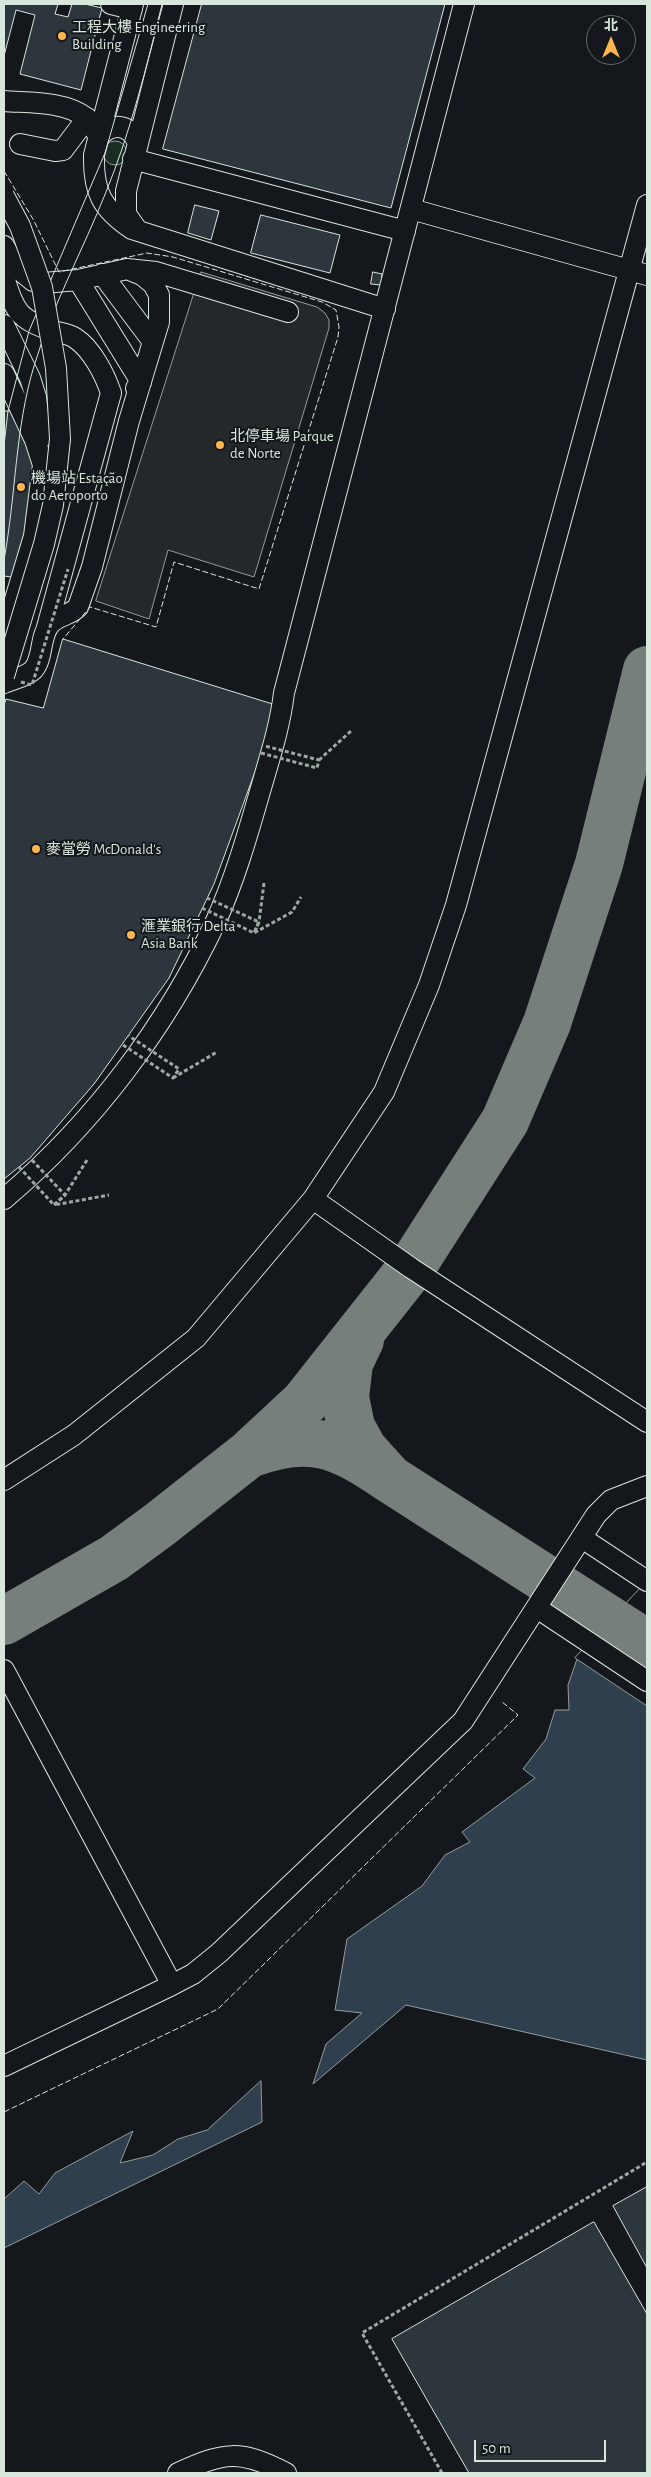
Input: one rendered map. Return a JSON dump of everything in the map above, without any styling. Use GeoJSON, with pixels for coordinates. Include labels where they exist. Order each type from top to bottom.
{"type":"FeatureCollection","features":[{"type":"Feature","properties":{"kind":"street"},"geometry":{"type":"LineString","coordinates":[[111,4],[132,6],[94,155],[93,178],[101,199],[114,217],[138,231],[384,309]]}},
{"type":"Feature","properties":{"kind":"street"},"geometry":{"type":"LineString","coordinates":[[138,231],[126,214],[125,204],[128,178],[172,4]]}},
{"type":"Feature","properties":{"kind":"street"},"geometry":{"type":"LineString","coordinates":[[4,1199],[28,1179],[88,1116],[134,1059],[176,995],[216,920],[248,834],[282,716],[284,693],[464,4]]}},
{"type":"Feature","properties":{"kind":"street"},"geometry":{"type":"LineString","coordinates":[[4,101],[55,106],[74,111],[86,118],[99,137]]}},
{"type":"Feature","properties":{"kind":"street"},"geometry":{"type":"LineString","coordinates":[[20,144],[55,151],[62,150],[86,118]]}},
{"type":"Feature","properties":{"kind":"street"},"geometry":{"type":"LineString","coordinates":[[99,137],[109,128],[116,126],[129,130],[135,150]]}},
{"type":"Feature","properties":{"kind":"street"},"geometry":{"type":"LineString","coordinates":[[135,150],[405,231]]}},
{"type":"Feature","properties":{"kind":"street"},"geometry":{"type":"LineString","coordinates":[[96,186],[111,187],[128,178]]}},
{"type":"Feature","properties":{"kind":"street"},"geometry":{"type":"LineString","coordinates":[[4,196],[20,226],[42,287],[56,368],[60,439],[59,467],[51,512],[9,680]]}},
{"type":"Feature","properties":{"kind":"street"},"geometry":{"type":"LineString","coordinates":[[4,1480],[74,1435],[196,1338],[313,1199],[384,1092],[430,985],[456,905],[638,273],[647,205]]}},
{"type":"Feature","properties":{"kind":"street"},"geometry":{"type":"LineString","coordinates":[[411,209],[638,273]]}},
{"type":"Feature","properties":{"kind":"street"},"geometry":{"type":"LineString","coordinates":[[4,246],[17,268],[33,281],[44,283],[78,280],[127,269],[156,272],[288,312]]}},
{"type":"Feature","properties":{"kind":"street"},"geometry":{"type":"LineString","coordinates":[[4,697],[27,686],[35,667],[105,420],[120,407],[141,382],[153,342],[160,306],[158,295],[152,284],[142,275],[127,269]]}},
{"type":"Feature","properties":{"kind":"street"},"geometry":{"type":"LineString","coordinates":[[102,274],[153,342]]}},
{"type":"Feature","properties":{"kind":"street"},"geometry":{"type":"LineString","coordinates":[[4,277],[19,314],[35,324],[75,338],[91,356],[120,407],[104,522],[78,607],[74,612],[55,620],[46,631]]}},
{"type":"Feature","properties":{"kind":"street"},"geometry":{"type":"LineString","coordinates":[[78,280],[141,382]]}},
{"type":"Feature","properties":{"kind":"street"},"geometry":{"type":"LineString","coordinates":[[160,306],[179,292],[207,287]]}},
{"type":"Feature","properties":{"kind":"street"},"geometry":{"type":"LineString","coordinates":[[4,325],[30,378],[36,397],[43,465],[34,536],[4,636]]}},
{"type":"Feature","properties":{"kind":"street"},"geometry":{"type":"LineString","coordinates":[[4,374],[32,433],[43,465]]}},
{"type":"Feature","properties":{"kind":"street"},"geometry":{"type":"LineString","coordinates":[[34,536],[41,530],[54,527],[96,526],[104,522]]}},
{"type":"Feature","properties":{"kind":"street"},"geometry":{"type":"LineString","coordinates":[[9,680],[27,674],[35,667]]}},
{"type":"Feature","properties":{"kind":"street"},"geometry":{"type":"LineString","coordinates":[[313,1199],[411,1268],[647,1422]]}},
{"type":"Feature","properties":{"kind":"street"},"geometry":{"type":"LineString","coordinates":[[4,2066],[193,1974],[219,1953],[463,1721],[596,1515],[611,1500],[647,1486]]}},
{"type":"Feature","properties":{"kind":"street"},"geometry":{"type":"LineString","coordinates":[[582,1538],[647,1581]]}},
{"type":"Feature","properties":{"kind":"street"},"geometry":{"type":"LineString","coordinates":[[537,1608],[647,1681]]}},
{"type":"Feature","properties":{"kind":"street"},"geometry":{"type":"LineString","coordinates":[[4,1670],[172,1985]]}},
{"type":"Feature","properties":{"kind":"street"},"geometry":{"type":"LineString","coordinates":[[178,2473],[208,2460],[238,2455],[261,2460],[286,2473]]}},
{"type":"Feature","properties":{"kind":"path"},"geometry":{"type":"LineString","coordinates":[[9,680],[32,685],[68,569]]}},
{"type":"Feature","properties":{"kind":"path"},"geometry":{"type":"LineString","coordinates":[[261,753],[317,768],[319,760],[351,731]]}},
{"type":"Feature","properties":{"kind":"path"},"geometry":{"type":"LineString","coordinates":[[265,746],[319,760]]}},
{"type":"Feature","properties":{"kind":"path"},"geometry":{"type":"LineString","coordinates":[[254,933],[258,922],[264,883]]}},
{"type":"Feature","properties":{"kind":"path"},"geometry":{"type":"LineString","coordinates":[[254,933],[292,912],[301,897]]}},
{"type":"Feature","properties":{"kind":"path"},"geometry":{"type":"LineString","coordinates":[[207,898],[258,922]]}},
{"type":"Feature","properties":{"kind":"path"},"geometry":{"type":"LineString","coordinates":[[202,908],[254,933]]}},
{"type":"Feature","properties":{"kind":"path"},"geometry":{"type":"LineString","coordinates":[[129,1036],[179,1069],[173,1078]]}},
{"type":"Feature","properties":{"kind":"path"},"geometry":{"type":"LineString","coordinates":[[123,1045],[173,1078]]}},
{"type":"Feature","properties":{"kind":"path"},"geometry":{"type":"LineString","coordinates":[[173,1078],[217,1052]]}},
{"type":"Feature","properties":{"kind":"path"},"geometry":{"type":"LineString","coordinates":[[30,1158],[65,1195]]}},
{"type":"Feature","properties":{"kind":"path"},"geometry":{"type":"LineString","coordinates":[[54,1204],[65,1195],[87,1160]]}},
{"type":"Feature","properties":{"kind":"path"},"geometry":{"type":"LineString","coordinates":[[19,1167],[54,1204]]}},
{"type":"Feature","properties":{"kind":"path"},"geometry":{"type":"LineString","coordinates":[[54,1204],[110,1195]]}},
{"type":"Feature","properties":{"kind":"path"},"geometry":{"type":"LineString","coordinates":[[442,2473],[362,2333],[647,2162]]}},
{"type":"Feature","properties":{"kind":"green space"},"geometry":{"type":"Polygon","coordinates":[[[115,141],[120,142],[126,148],[126,158],[120,164],[115,165],[110,164],[104,158],[103,153],[104,148],[110,142],[115,141]]]}},
{"type":"Feature","properties":{"kind":"shaded area","name":"北停車場 Parque de Norte"},"geometry":{"type":"Polygon","coordinates":[[[201,272],[317,307],[325,313],[329,320],[329,328],[254,577],[168,550],[149,619],[96,601],[201,272]]]}},
{"type":"Feature","properties":{"kind":"water"},"geometry":{"type":"Polygon","coordinates":[[[647,1584],[647,2060],[406,2005],[313,2084],[326,2044],[362,2013],[335,2010],[347,1939],[422,1886],[445,1855],[470,1842],[462,1832],[535,1778],[523,1769],[546,1739],[555,1710],[569,1710],[568,1685],[577,1659],[647,1584]]]}},
{"type":"Feature","properties":{"kind":"water"},"geometry":{"type":"Polygon","coordinates":[[[261,2081],[262,2122],[4,2248],[4,2199],[24,2181],[39,2194],[55,2173],[133,2131],[120,2163],[153,2155],[178,2139],[207,2130],[261,2081]]]}},
{"type":"Feature","properties":{"kind":"pier"},"geometry":{"type":"Polygon","coordinates":[[[647,1581],[647,1706],[575,1658],[647,1581]]]}},
{"type":"Feature","properties":{"kind":"building","name":"工程大樓 Engineering Building"},"geometry":{"type":"Polygon","coordinates":[[[4,4],[58,4],[55,14],[68,17],[72,4],[85,4],[102,8],[81,90],[20,74],[35,15],[16,10],[4,56],[4,4]]]}},
{"type":"Feature","properties":{"kind":"building"},"geometry":{"type":"Polygon","coordinates":[[[202,4],[445,4],[391,208],[163,149],[202,4]]]}},
{"type":"Feature","properties":{"kind":"building"},"geometry":{"type":"Polygon","coordinates":[[[195,205],[219,211],[211,240],[188,233],[195,205]]]}},
{"type":"Feature","properties":{"kind":"building"},"geometry":{"type":"Polygon","coordinates":[[[261,215],[340,235],[330,273],[251,253],[261,215]]]}},
{"type":"Feature","properties":{"kind":"building"},"geometry":{"type":"Polygon","coordinates":[[[373,272],[382,274],[381,285],[371,284],[373,272]]]}},
{"type":"Feature","properties":{"kind":"building","name":"機場站 Estação do Aeroporto"},"geometry":{"type":"Polygon","coordinates":[[[4,411],[22,411],[46,416],[26,579],[4,576],[4,411]]]}},
{"type":"Feature","properties":{"kind":"building"},"geometry":{"type":"Polygon","coordinates":[[[63,639],[279,706],[214,884],[169,978],[94,1084],[30,1158],[4,1179],[4,705],[6,699],[43,708],[63,639]]]}},
{"type":"Feature","properties":{"kind":"building"},"geometry":{"type":"Polygon","coordinates":[[[647,2187],[647,2268],[613,2206],[647,2187]]]}},
{"type":"Feature","properties":{"kind":"building"},"geometry":{"type":"Polygon","coordinates":[[[594,2222],[647,2314],[647,2473],[469,2473],[392,2339],[594,2222]]]}},
{"type":"Feature","properties":{"kind":"taxiway"},"geometry":{"type":"LineString","coordinates":[[4,1621],[114,1558],[249,1454],[305,1402],[411,1268],[505,1121],[547,1023],[599,864],[647,670]]}},
{"type":"Feature","properties":{"kind":"taxiway"},"geometry":{"type":"LineString","coordinates":[[249,1454],[290,1443],[323,1445],[355,1457],[390,1479],[363,1449],[351,1427],[345,1397],[349,1363],[360,1340]]}},
{"type":"Feature","properties":{"kind":"taxiway"},"geometry":{"type":"LineString","coordinates":[[390,1479],[647,1644]]}},
{"type":"Feature","properties":{"kind":"tram line"},"geometry":{"type":"LineString","coordinates":[[4,445],[8,411],[29,331],[105,153],[148,4]]}},
{"type":"Feature","properties":{"kind":"tram line"},"geometry":{"type":"LineString","coordinates":[[4,560],[19,438],[34,366],[59,300],[115,169],[137,99],[163,4]]}},
{"type":"Feature","properties":{"kind":"fence"},"geometry":{"type":"LineString","coordinates":[[4,171],[33,219],[59,272],[147,253],[173,257],[322,302],[336,310],[339,327],[338,337],[259,589],[174,562],[156,627],[90,607],[63,639]]}},
{"type":"Feature","properties":{"kind":"fence"},"geometry":{"type":"LineString","coordinates":[[4,2112],[218,2009],[518,1715],[501,1701]]}},
{"type":"Feature","properties":{"kind":"place","name":"工程大樓 Engineering Building"},"geometry":{"type":"Point","coordinates":[62,36]}},
{"type":"Feature","properties":{"kind":"place","name":"北停車場 Parque de Norte"},"geometry":{"type":"Point","coordinates":[220,445]}},
{"type":"Feature","properties":{"kind":"place","name":"機場站 Estação do Aeroporto"},"geometry":{"type":"Point","coordinates":[21,487]}},
{"type":"Feature","properties":{"kind":"place","name":"麥當勞 McDonald's"},"geometry":{"type":"Point","coordinates":[36,849]}},
{"type":"Feature","properties":{"kind":"place","name":"滙業銀行 Delta Asia Bank"},"geometry":{"type":"Point","coordinates":[131,935]}}]}
